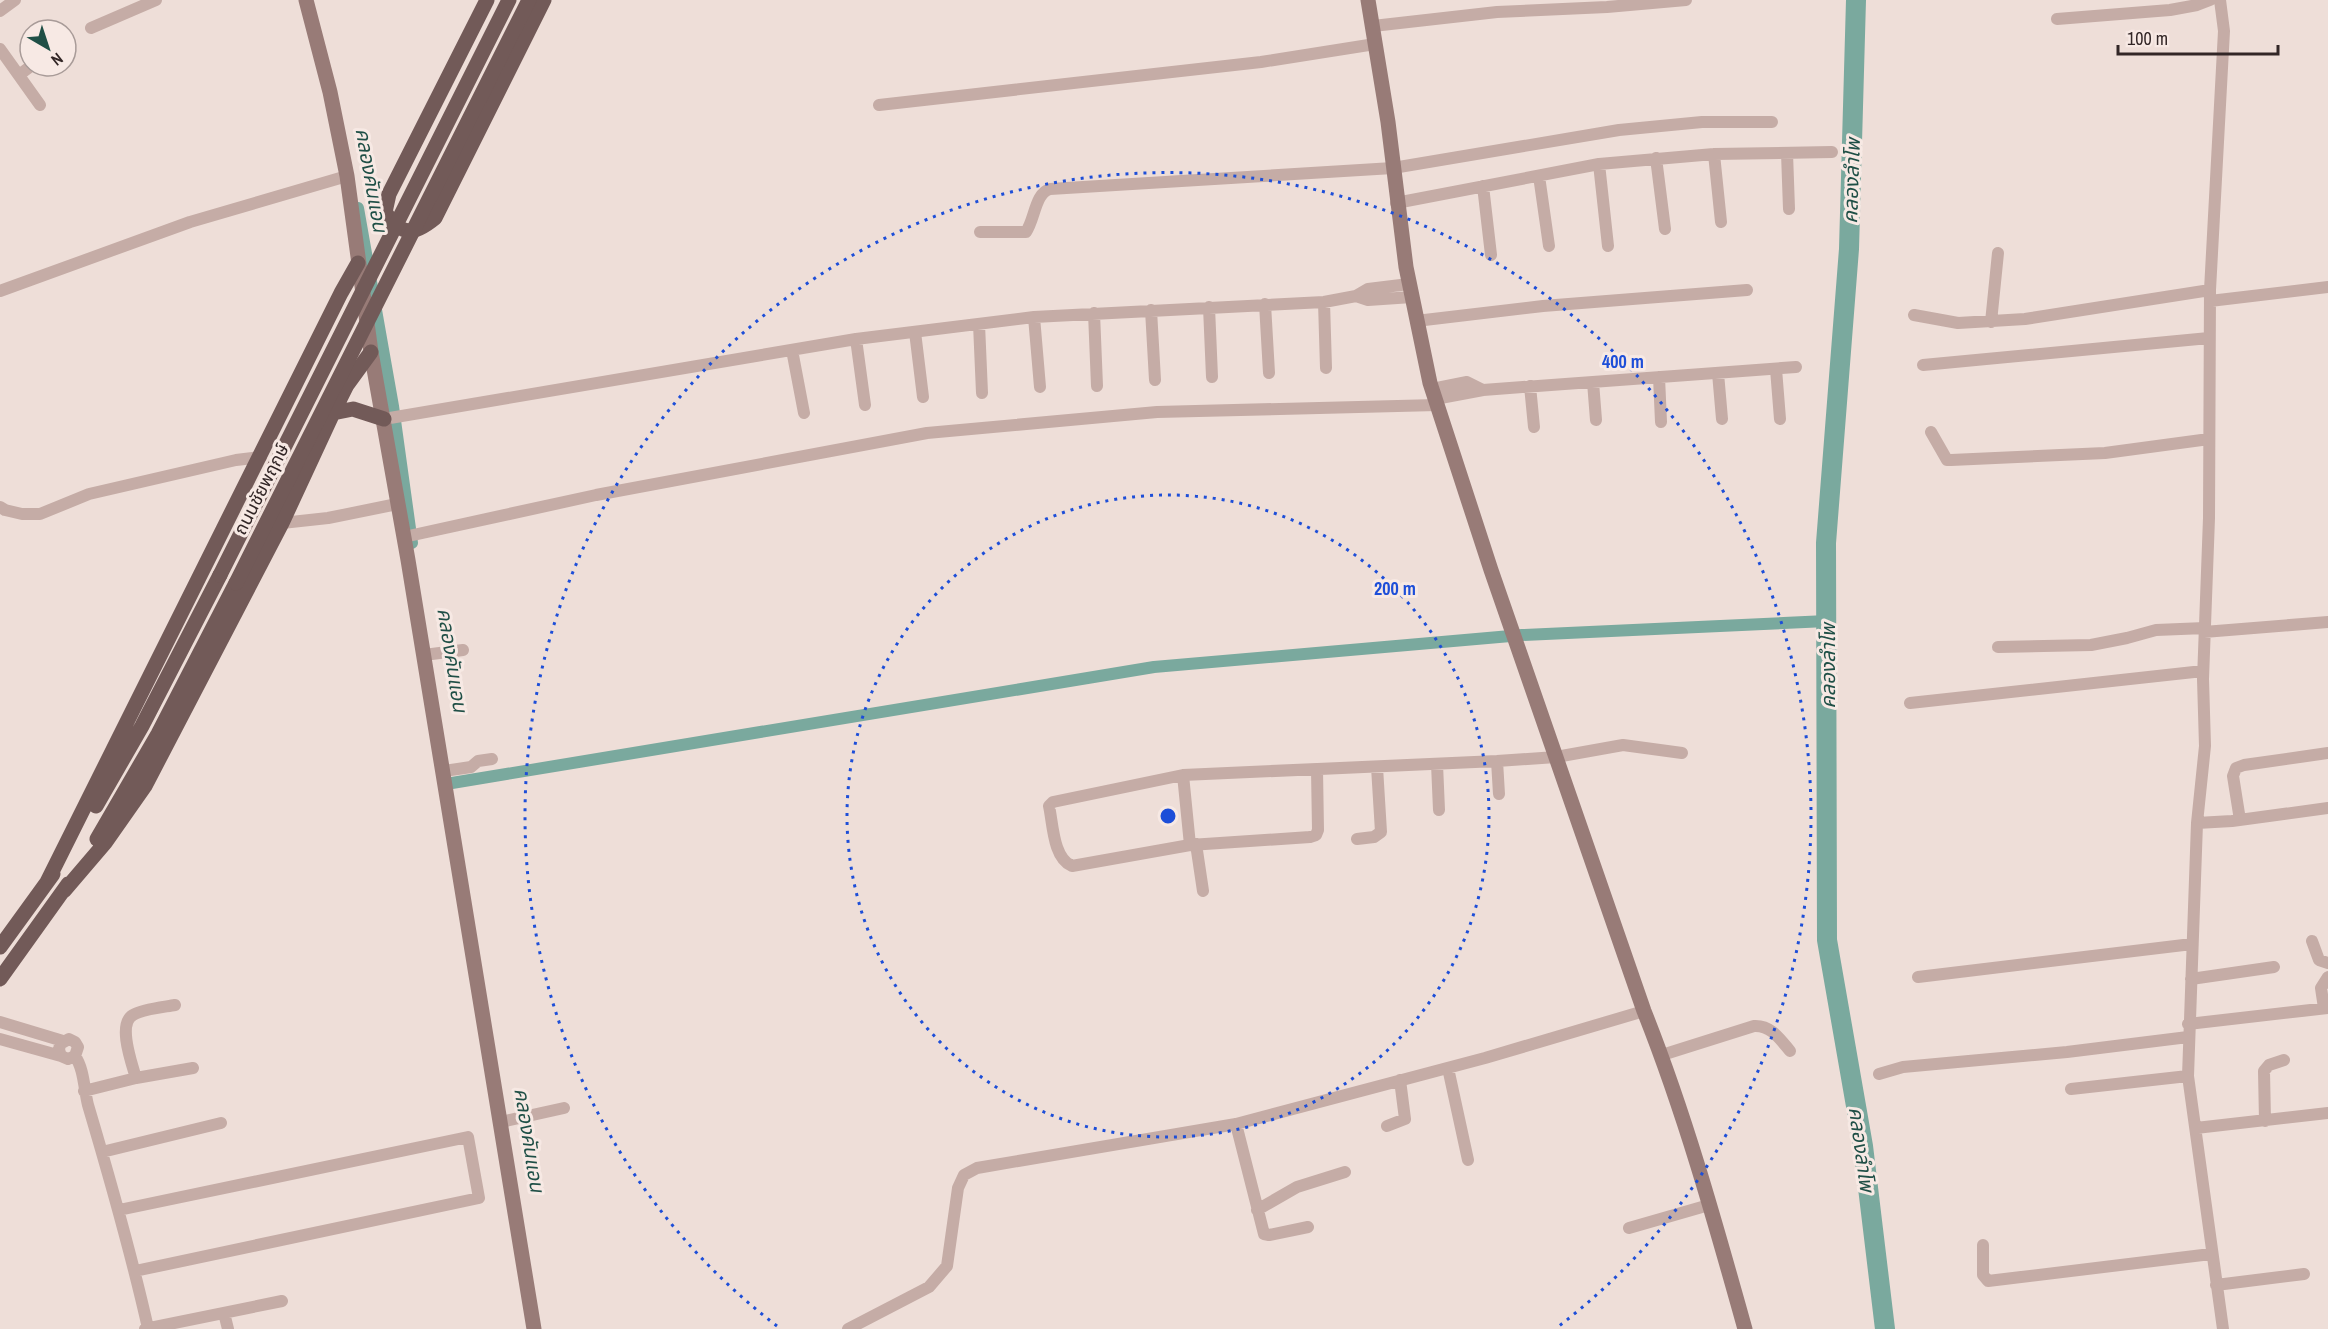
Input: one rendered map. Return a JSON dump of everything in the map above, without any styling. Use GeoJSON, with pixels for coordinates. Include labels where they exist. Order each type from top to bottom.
{"type":"FeatureCollection","features":[{"type":"Feature","properties":{"kind":"main road"},"geometry":{"type":"LineString","coordinates":[[487,0],[389,195],[385,212],[394,226],[407,232],[420,230],[435,218],[544,0]]}},
{"type":"Feature","properties":{"kind":"main road","name":"ถนนชัยพฤกษ์"},"geometry":{"type":"LineString","coordinates":[[0,947],[76,840],[120,766],[220,575],[509,0]]}},
{"type":"Feature","properties":{"kind":"main road","name":"ถนนชัยพฤกษ์"},"geometry":{"type":"LineString","coordinates":[[0,979],[64,891],[134,778],[236,583],[529,0]]}},
{"type":"Feature","properties":{"kind":"main road"},"geometry":{"type":"LineString","coordinates":[[47,882],[358,263]]}},
{"type":"Feature","properties":{"kind":"main road"},"geometry":{"type":"LineString","coordinates":[[64,891],[105,843],[146,786],[282,523],[333,413],[347,386],[371,352]]}},
{"type":"Feature","properties":{"kind":"main road"},"geometry":{"type":"LineString","coordinates":[[301,375],[315,358],[333,353],[346,360],[347,386]]}},
{"type":"Feature","properties":{"kind":"main road"},"geometry":{"type":"LineString","coordinates":[[333,413],[353,409],[389,419]]}},
{"type":"Feature","properties":{"kind":"street"},"geometry":{"type":"LineString","coordinates":[[0,11],[15,0]]}},
{"type":"Feature","properties":{"kind":"street"},"geometry":{"type":"LineString","coordinates":[[91,28],[156,0]]}},
{"type":"Feature","properties":{"kind":"street"},"geometry":{"type":"LineString","coordinates":[[306,0],[330,92],[347,176],[371,352],[389,419],[397,504],[427,655],[503,1122],[534,1329]]}},
{"type":"Feature","properties":{"kind":"street"},"geometry":{"type":"LineString","coordinates":[[1368,0],[1393,168],[1396,204],[1416,321],[1435,398],[1491,570],[1644,1011],[1662,1055],[1745,1329]]}},
{"type":"Feature","properties":{"kind":"street"},"geometry":{"type":"LineString","coordinates":[[1372,26],[1497,12],[1607,7],[1686,0]]}},
{"type":"Feature","properties":{"kind":"street"},"geometry":{"type":"LineString","coordinates":[[2057,19],[2170,10],[2210,0]]}},
{"type":"Feature","properties":{"kind":"street"},"geometry":{"type":"LineString","coordinates":[[2220,0],[2224,31],[2210,295],[2209,519],[2203,671],[2205,746],[2197,823],[2188,1024],[2188,1076],[2223,1329]]}},
{"type":"Feature","properties":{"kind":"street"},"geometry":{"type":"LineString","coordinates":[[879,105],[1249,64],[1375,44]]}},
{"type":"Feature","properties":{"kind":"street"},"geometry":{"type":"LineString","coordinates":[[0,49],[18,74]]}},
{"type":"Feature","properties":{"kind":"street"},"geometry":{"type":"LineString","coordinates":[[21,78],[40,105]]}},
{"type":"Feature","properties":{"kind":"street"},"geometry":{"type":"LineString","coordinates":[[980,232],[1026,232],[1036,212],[1041,194],[1050,189],[1393,168],[1618,130],[1702,122],[1772,122]]}},
{"type":"Feature","properties":{"kind":"street"},"geometry":{"type":"LineString","coordinates":[[1396,204],[1599,164],[1714,154],[1832,152]]}},
{"type":"Feature","properties":{"kind":"street"},"geometry":{"type":"LineString","coordinates":[[1787,153],[1789,209]]}},
{"type":"Feature","properties":{"kind":"street"},"geometry":{"type":"LineString","coordinates":[[1714,154],[1721,222]]}},
{"type":"Feature","properties":{"kind":"street"},"geometry":{"type":"LineString","coordinates":[[1656,158],[1665,229]]}},
{"type":"Feature","properties":{"kind":"street"},"geometry":{"type":"LineString","coordinates":[[1599,164],[1608,246]]}},
{"type":"Feature","properties":{"kind":"street"},"geometry":{"type":"LineString","coordinates":[[0,291],[184,224],[347,176]]}},
{"type":"Feature","properties":{"kind":"street"},"geometry":{"type":"LineString","coordinates":[[1539,176],[1549,246]]}},
{"type":"Feature","properties":{"kind":"street"},"geometry":{"type":"LineString","coordinates":[[1483,186],[1491,255]]}},
{"type":"Feature","properties":{"kind":"street"},"geometry":{"type":"LineString","coordinates":[[1991,322],[1998,253]]}},
{"type":"Feature","properties":{"kind":"street"},"geometry":{"type":"LineString","coordinates":[[1914,315],[1958,323],[1991,322],[2210,295],[2328,287]]}},
{"type":"Feature","properties":{"kind":"street"},"geometry":{"type":"LineString","coordinates":[[389,419],[856,339],[1034,317],[1324,302],[1356,296],[1368,289],[1411,291]]}},
{"type":"Feature","properties":{"kind":"street"},"geometry":{"type":"LineString","coordinates":[[1416,321],[1543,306],[1747,290]]}},
{"type":"Feature","properties":{"kind":"street"},"geometry":{"type":"LineString","coordinates":[[1324,302],[1326,368]]}},
{"type":"Feature","properties":{"kind":"street"},"geometry":{"type":"LineString","coordinates":[[1265,304],[1269,373]]}},
{"type":"Feature","properties":{"kind":"street"},"geometry":{"type":"LineString","coordinates":[[1209,307],[1212,377]]}},
{"type":"Feature","properties":{"kind":"street"},"geometry":{"type":"LineString","coordinates":[[1151,310],[1155,380]]}},
{"type":"Feature","properties":{"kind":"street"},"geometry":{"type":"LineString","coordinates":[[1094,313],[1097,386]]}},
{"type":"Feature","properties":{"kind":"street"},"geometry":{"type":"LineString","coordinates":[[1034,317],[1040,387]]}},
{"type":"Feature","properties":{"kind":"street"},"geometry":{"type":"LineString","coordinates":[[979,324],[982,393]]}},
{"type":"Feature","properties":{"kind":"street"},"geometry":{"type":"LineString","coordinates":[[915,332],[923,396]]}},
{"type":"Feature","properties":{"kind":"street"},"geometry":{"type":"LineString","coordinates":[[856,339],[865,405]]}},
{"type":"Feature","properties":{"kind":"street"},"geometry":{"type":"LineString","coordinates":[[1923,365],[2209,339]]}},
{"type":"Feature","properties":{"kind":"street"},"geometry":{"type":"LineString","coordinates":[[792,350],[804,413]]}},
{"type":"Feature","properties":{"kind":"street"},"geometry":{"type":"LineString","coordinates":[[404,537],[596,495],[927,433],[1157,412],[1435,398],[1467,382],[1483,390],[1796,367]]}},
{"type":"Feature","properties":{"kind":"street"},"geometry":{"type":"LineString","coordinates":[[1776,369],[1780,419]]}},
{"type":"Feature","properties":{"kind":"street"},"geometry":{"type":"LineString","coordinates":[[1718,373],[1722,420]]}},
{"type":"Feature","properties":{"kind":"street"},"geometry":{"type":"LineString","coordinates":[[1659,377],[1661,422]]}},
{"type":"Feature","properties":{"kind":"street"},"geometry":{"type":"LineString","coordinates":[[1593,382],[1596,420]]}},
{"type":"Feature","properties":{"kind":"street"},"geometry":{"type":"LineString","coordinates":[[1530,386],[1534,427]]}},
{"type":"Feature","properties":{"kind":"street"},"geometry":{"type":"LineString","coordinates":[[1931,432],[1947,460],[2105,453],[2209,439]]}},
{"type":"Feature","properties":{"kind":"street"},"geometry":{"type":"LineString","coordinates":[[0,507],[22,514],[40,514],[89,494],[236,460],[261,457]]}},
{"type":"Feature","properties":{"kind":"street"},"geometry":{"type":"LineString","coordinates":[[282,523],[328,518],[397,504]]}},
{"type":"Feature","properties":{"kind":"street"},"geometry":{"type":"LineString","coordinates":[[1998,647],[2091,645],[2156,630],[2205,630],[2328,621]]}},
{"type":"Feature","properties":{"kind":"street"},"geometry":{"type":"LineString","coordinates":[[427,655],[457,651]]}},
{"type":"Feature","properties":{"kind":"street"},"geometry":{"type":"LineString","coordinates":[[1910,703],[2203,671]]}},
{"type":"Feature","properties":{"kind":"street"},"geometry":{"type":"LineString","coordinates":[[1317,770],[1318,830],[1316,835],[1193,844],[1072,866],[1065,863],[1060,856],[1049,806],[1059,799],[1183,775],[1556,757],[1623,745],[1682,753]]}},
{"type":"Feature","properties":{"kind":"street"},"geometry":{"type":"LineString","coordinates":[[2240,820],[2233,776],[2236,768],[2328,753]]}},
{"type":"Feature","properties":{"kind":"street"},"geometry":{"type":"LineString","coordinates":[[446,771],[492,759]]}},
{"type":"Feature","properties":{"kind":"street"},"geometry":{"type":"LineString","coordinates":[[1497,761],[1499,794]]}},
{"type":"Feature","properties":{"kind":"street"},"geometry":{"type":"LineString","coordinates":[[1437,764],[1438,810]]}},
{"type":"Feature","properties":{"kind":"street"},"geometry":{"type":"LineString","coordinates":[[1357,839],[1374,837],[1381,832],[1377,767]]}},
{"type":"Feature","properties":{"kind":"street"},"geometry":{"type":"LineString","coordinates":[[1183,775],[1193,844],[1203,891]]}},
{"type":"Feature","properties":{"kind":"street"},"geometry":{"type":"LineString","coordinates":[[2197,823],[2240,820],[2328,808]]}},
{"type":"Feature","properties":{"kind":"street"},"geometry":{"type":"LineString","coordinates":[[2312,941],[2319,961],[2328,963]]}},
{"type":"Feature","properties":{"kind":"street"},"geometry":{"type":"LineString","coordinates":[[1918,977],[2192,944]]}},
{"type":"Feature","properties":{"kind":"street"},"geometry":{"type":"LineString","coordinates":[[2191,979],[2274,967]]}},
{"type":"Feature","properties":{"kind":"street"},"geometry":{"type":"LineString","coordinates":[[2188,1024],[2326,1008],[2320,988],[2328,977]]}},
{"type":"Feature","properties":{"kind":"street"},"geometry":{"type":"LineString","coordinates":[[136,1078],[124,1031],[126,1021],[133,1015],[175,1005]]}},
{"type":"Feature","properties":{"kind":"street"},"geometry":{"type":"LineString","coordinates":[[848,1329],[929,1287],[938,1279],[947,1266],[958,1188],[964,1175],[977,1168],[1236,1124],[1448,1068],[1644,1011]]}},
{"type":"Feature","properties":{"kind":"street"},"geometry":{"type":"LineString","coordinates":[[0,1022],[63,1041],[69,1039],[77,1044],[78,1050],[75,1056],[68,1059],[0,1039]]}},
{"type":"Feature","properties":{"kind":"street"},"geometry":{"type":"LineString","coordinates":[[1662,1055],[1762,1025],[1770,1029],[1790,1051]]}},
{"type":"Feature","properties":{"kind":"street"},"geometry":{"type":"LineString","coordinates":[[1879,1074],[1903,1068],[2067,1052],[2188,1037]]}},
{"type":"Feature","properties":{"kind":"street"},"geometry":{"type":"LineString","coordinates":[[61,1056],[58,1050],[63,1041]]}},
{"type":"Feature","properties":{"kind":"street"},"geometry":{"type":"LineString","coordinates":[[75,1056],[80,1062],[84,1091],[119,1210],[147,1329],[282,1301]]}},
{"type":"Feature","properties":{"kind":"street"},"geometry":{"type":"LineString","coordinates":[[2265,1121],[2264,1071],[2269,1065],[2284,1060]]}},
{"type":"Feature","properties":{"kind":"street"},"geometry":{"type":"LineString","coordinates":[[84,1091],[136,1078],[193,1068]]}},
{"type":"Feature","properties":{"kind":"street"},"geometry":{"type":"LineString","coordinates":[[1448,1068],[1468,1160]]}},
{"type":"Feature","properties":{"kind":"street"},"geometry":{"type":"LineString","coordinates":[[2071,1089],[2188,1076]]}},
{"type":"Feature","properties":{"kind":"street"},"geometry":{"type":"LineString","coordinates":[[1387,1126],[1405,1119],[1400,1080]]}},
{"type":"Feature","properties":{"kind":"street"},"geometry":{"type":"LineString","coordinates":[[503,1122],[564,1108]]}},
{"type":"Feature","properties":{"kind":"street"},"geometry":{"type":"LineString","coordinates":[[2196,1128],[2328,1113]]}},
{"type":"Feature","properties":{"kind":"street"},"geometry":{"type":"LineString","coordinates":[[102,1152],[221,1122]]}},
{"type":"Feature","properties":{"kind":"street"},"geometry":{"type":"LineString","coordinates":[[1236,1124],[1264,1234],[1308,1227]]}},
{"type":"Feature","properties":{"kind":"street"},"geometry":{"type":"LineString","coordinates":[[119,1210],[468,1137],[479,1198],[135,1271]]}},
{"type":"Feature","properties":{"kind":"street"},"geometry":{"type":"LineString","coordinates":[[1257,1210],[1297,1187],[1345,1172]]}},
{"type":"Feature","properties":{"kind":"street"},"geometry":{"type":"LineString","coordinates":[[1629,1228],[1709,1205]]}},
{"type":"Feature","properties":{"kind":"street"},"geometry":{"type":"LineString","coordinates":[[1983,1245],[1983,1275],[1989,1281],[2211,1254]]}},
{"type":"Feature","properties":{"kind":"street"},"geometry":{"type":"LineString","coordinates":[[2216,1285],[2304,1274]]}},
{"type":"Feature","properties":{"kind":"street"},"geometry":{"type":"LineString","coordinates":[[224,1312],[228,1329]]}},
{"type":"Feature","properties":{"kind":"waterway","name":"คลองลำโพ"},"geometry":{"type":"LineString","coordinates":[[1856,0],[1849,249],[1826,543],[1827,940],[1863,1146],[1885,1329]]}},
{"type":"Feature","properties":{"kind":"waterway","name":"คลองคันแอน"},"geometry":{"type":"LineString","coordinates":[[358,208],[393,406],[412,543]]}},
{"type":"Feature","properties":{"kind":"waterway"},"geometry":{"type":"LineString","coordinates":[[452,783],[1154,667],[1522,635],[1827,621]]}}]}
